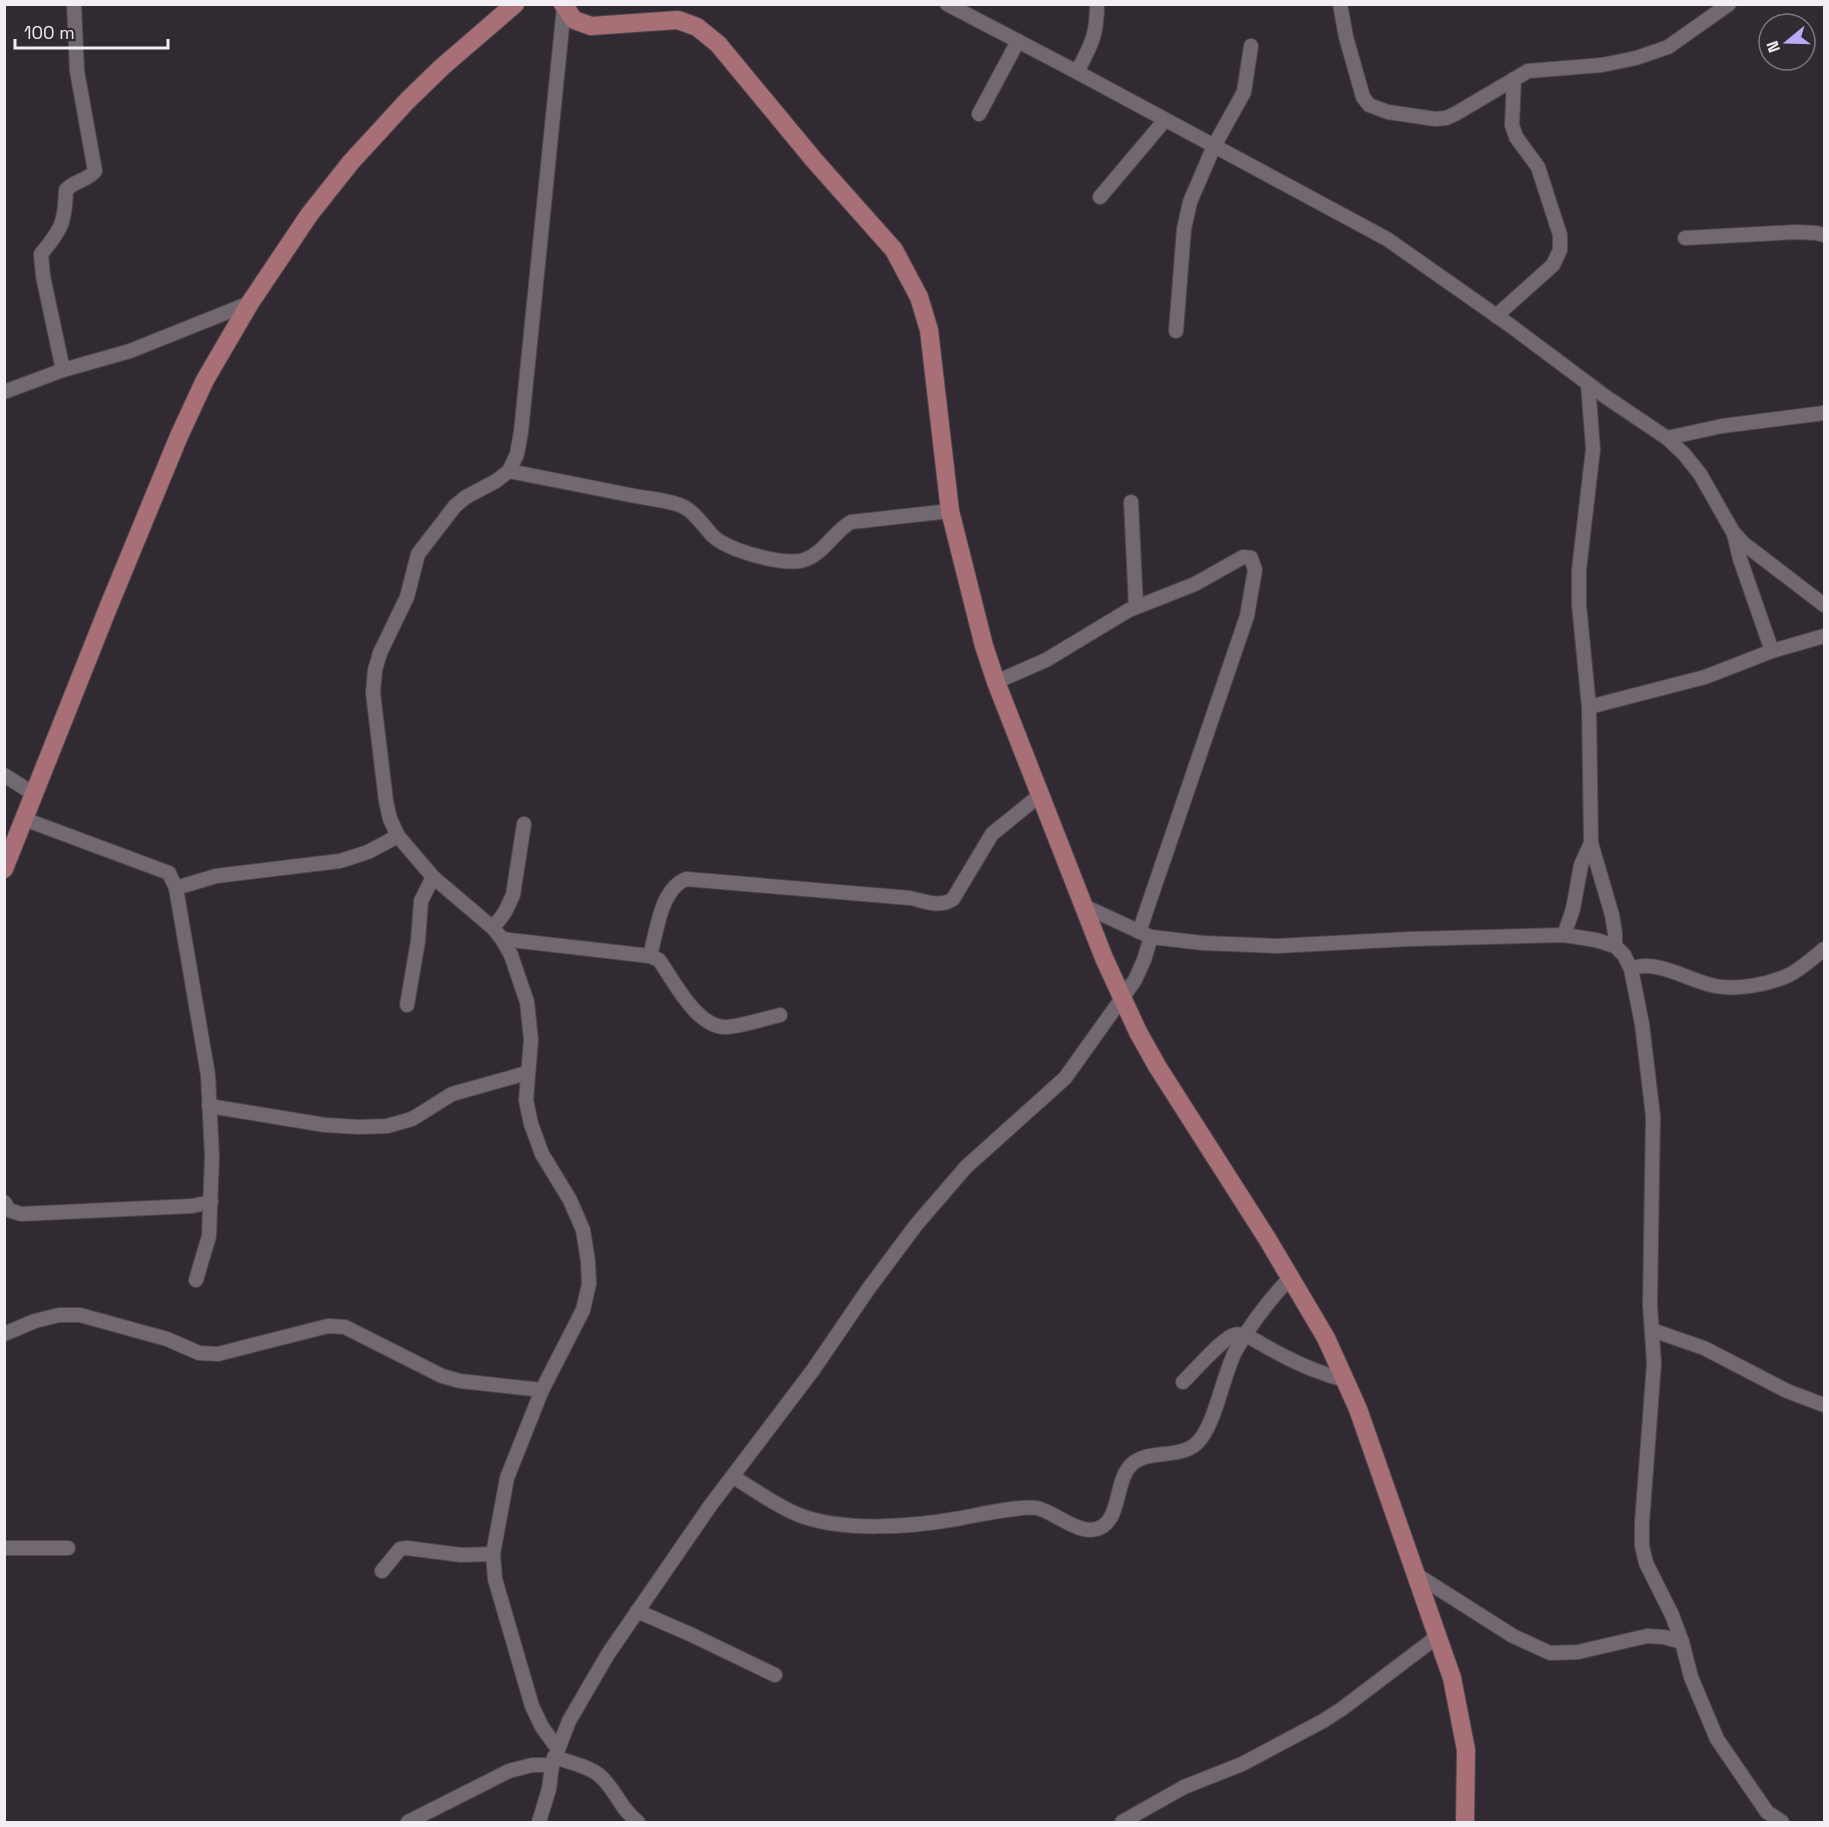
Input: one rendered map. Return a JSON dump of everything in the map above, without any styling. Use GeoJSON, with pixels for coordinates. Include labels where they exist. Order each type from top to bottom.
{"type":"FeatureCollection","features":[{"type":"Feature","properties":{"kind":"main road"},"geometry":{"type":"LineString","coordinates":[[4,869],[179,436],[206,380],[250,303],[309,214],[351,162],[435,74],[515,4]]}},
{"type":"Feature","properties":{"kind":"main road"},"geometry":{"type":"LineString","coordinates":[[563,6],[574,20],[591,26],[678,20],[697,27],[718,44],[814,160],[894,250],[919,297],[929,330],[950,511],[984,646],[996,682],[1122,997],[1158,1066],[1326,1338],[1358,1409],[1452,1678],[1466,1750],[1465,1822]]}},
{"type":"Feature","properties":{"kind":"street"},"geometry":{"type":"LineString","coordinates":[[63,370],[43,276],[41,254],[56,236],[64,220],[66,190],[76,182],[90,178],[95,171],[77,71],[74,4]]}},
{"type":"Feature","properties":{"kind":"street"},"geometry":{"type":"LineString","coordinates":[[947,4],[1387,239],[1667,438],[1700,474],[1733,532],[1772,651]]}},
{"type":"Feature","properties":{"kind":"street"},"geometry":{"type":"LineString","coordinates":[[1077,72],[1092,43],[1097,26],[1097,4]]}},
{"type":"Feature","properties":{"kind":"street"},"geometry":{"type":"LineString","coordinates":[[1340,4],[1346,37],[1363,98],[1377,110],[1435,119],[1455,114],[1528,71],[1602,65],[1636,58],[1668,47],[1729,4]]}},
{"type":"Feature","properties":{"kind":"street"},"geometry":{"type":"LineString","coordinates":[[555,1757],[532,1706],[495,1579],[493,1554],[507,1478],[542,1390],[583,1310],[589,1284],[583,1230],[570,1200],[542,1154],[531,1124],[526,1100],[531,1040],[527,1002],[511,955],[493,928],[433,877],[398,836],[390,819],[386,801],[373,693],[375,670],[380,653],[407,597],[418,554],[455,506],[466,496],[496,481],[508,471],[517,454],[563,6]]}},
{"type":"Feature","properties":{"kind":"street"},"geometry":{"type":"LineString","coordinates":[[979,114],[1018,41]]}},
{"type":"Feature","properties":{"kind":"street"},"geometry":{"type":"LineString","coordinates":[[1176,331],[1184,229],[1193,194],[1214,146],[1244,92],[1251,46]]}},
{"type":"Feature","properties":{"kind":"street"},"geometry":{"type":"LineString","coordinates":[[1496,316],[1553,266],[1560,250],[1560,234],[1538,167],[1516,137],[1512,125],[1514,79]]}},
{"type":"Feature","properties":{"kind":"street"},"geometry":{"type":"LineString","coordinates":[[1100,197],[1165,120]]}},
{"type":"Feature","properties":{"kind":"street"},"geometry":{"type":"LineString","coordinates":[[1685,238],[1796,232],[1816,233],[1824,236]]}},
{"type":"Feature","properties":{"kind":"street"},"geometry":{"type":"LineString","coordinates":[[4,392],[63,370],[130,351],[250,303]]}},
{"type":"Feature","properties":{"kind":"street"},"geometry":{"type":"LineString","coordinates":[[1588,384],[1593,449],[1578,570],[1579,605],[1589,707],[1591,843],[1612,915],[1615,946]]}},
{"type":"Feature","properties":{"kind":"street"},"geometry":{"type":"LineString","coordinates":[[1667,438],[1722,426],[1824,413]]}},
{"type":"Feature","properties":{"kind":"street"},"geometry":{"type":"LineString","coordinates":[[508,471],[684,507],[724,544],[758,556],[792,561],[802,561],[810,557],[851,522],[950,511]]}},
{"type":"Feature","properties":{"kind":"street"},"geometry":{"type":"LineString","coordinates":[[1131,502],[1136,606]]}},
{"type":"Feature","properties":{"kind":"street"},"geometry":{"type":"LineString","coordinates":[[1733,532],[1758,555],[1824,605]]}},
{"type":"Feature","properties":{"kind":"street"},"geometry":{"type":"LineString","coordinates":[[539,1822],[549,1789],[555,1757],[569,1721],[608,1654],[637,1611],[916,1225],[966,1167],[1065,1078],[1134,980],[1144,960],[1145,934],[1247,616],[1255,570],[1251,558],[1243,557],[1195,584],[1136,606],[1046,660],[996,682]]}},
{"type":"Feature","properties":{"kind":"street"},"geometry":{"type":"LineString","coordinates":[[1589,707],[1705,677],[1772,651],[1824,636]]}},
{"type":"Feature","properties":{"kind":"street"},"geometry":{"type":"LineString","coordinates":[[4,775],[34,794]]}},
{"type":"Feature","properties":{"kind":"street"},"geometry":{"type":"LineString","coordinates":[[650,956],[665,902],[677,883],[686,879],[910,898],[937,904],[946,903],[953,899],[992,834],[1040,795]]}},
{"type":"Feature","properties":{"kind":"street"},"geometry":{"type":"LineString","coordinates":[[24,819],[168,873],[176,888],[208,1075],[212,1157],[211,1202],[209,1236],[196,1280]]}},
{"type":"Feature","properties":{"kind":"street"},"geometry":{"type":"LineString","coordinates":[[493,928],[505,912],[513,895],[524,824]]}},
{"type":"Feature","properties":{"kind":"street"},"geometry":{"type":"LineString","coordinates":[[176,888],[216,876],[340,861],[368,852],[398,836]]}},
{"type":"Feature","properties":{"kind":"street"},"geometry":{"type":"LineString","coordinates":[[1564,935],[1573,909],[1581,865],[1591,843]]}},
{"type":"Feature","properties":{"kind":"street"},"geometry":{"type":"LineString","coordinates":[[407,1005],[418,941],[421,901],[433,877]]}},
{"type":"Feature","properties":{"kind":"street"},"geometry":{"type":"LineString","coordinates":[[1084,906],[1145,934],[1203,943],[1277,946],[1410,939],[1564,935],[1596,940],[1615,946],[1624,955],[1631,969],[1642,1024],[1653,1116],[1650,1305],[1654,1363],[1642,1545],[1646,1563],[1672,1615],[1691,1677],[1717,1739],[1767,1817],[1782,1822]]}},
{"type":"Feature","properties":{"kind":"street"},"geometry":{"type":"LineString","coordinates":[[502,939],[650,956],[659,960],[693,1009],[704,1020],[724,1027],[780,1015]]}},
{"type":"Feature","properties":{"kind":"street"},"geometry":{"type":"LineString","coordinates":[[1631,969],[1645,964],[1714,986],[1733,988],[1759,985],[1788,975],[1824,949]]}},
{"type":"Feature","properties":{"kind":"street"},"geometry":{"type":"LineString","coordinates":[[209,1106],[325,1125],[387,1126],[412,1119],[452,1094],[527,1073]]}},
{"type":"Feature","properties":{"kind":"street"},"geometry":{"type":"LineString","coordinates":[[4,1202],[9,1210],[21,1214],[192,1206],[211,1202]]}},
{"type":"Feature","properties":{"kind":"street"},"geometry":{"type":"LineString","coordinates":[[733,1477],[796,1514],[820,1522],[905,1525],[1036,1508],[1063,1518],[1076,1528],[1091,1530],[1103,1527],[1111,1517],[1124,1474],[1132,1464],[1141,1459],[1188,1449],[1206,1431],[1236,1350],[1266,1302],[1290,1278]]}},
{"type":"Feature","properties":{"kind":"street"},"geometry":{"type":"LineString","coordinates":[[4,1334],[35,1320],[59,1315],[80,1315],[167,1339],[199,1353],[218,1354],[328,1326],[345,1327],[442,1376],[460,1381],[542,1390]]}},
{"type":"Feature","properties":{"kind":"street"},"geometry":{"type":"LineString","coordinates":[[1652,1330],[1704,1348],[1786,1391],[1824,1405]]}},
{"type":"Feature","properties":{"kind":"street"},"geometry":{"type":"LineString","coordinates":[[1183,1382],[1234,1335],[1246,1336],[1295,1362],[1323,1374],[1345,1380]]}},
{"type":"Feature","properties":{"kind":"street"},"geometry":{"type":"LineString","coordinates":[[4,1548],[68,1548]]}},
{"type":"Feature","properties":{"kind":"street"},"geometry":{"type":"LineString","coordinates":[[382,1571],[400,1550],[407,1548],[461,1555],[493,1554]]}},
{"type":"Feature","properties":{"kind":"street"},"geometry":{"type":"LineString","coordinates":[[1417,1575],[1513,1636],[1550,1653],[1578,1652],[1647,1636],[1664,1637],[1682,1642]]}},
{"type":"Feature","properties":{"kind":"street"},"geometry":{"type":"LineString","coordinates":[[637,1611],[775,1675]]}},
{"type":"Feature","properties":{"kind":"street"},"geometry":{"type":"LineString","coordinates":[[1122,1822],[1184,1787],[1242,1764],[1323,1721],[1438,1636]]}},
{"type":"Feature","properties":{"kind":"street"},"geometry":{"type":"LineString","coordinates":[[542,1727],[569,1721]]}},
{"type":"Feature","properties":{"kind":"street"},"geometry":{"type":"LineString","coordinates":[[408,1822],[509,1771],[555,1757],[597,1773],[630,1817],[638,1822]]}}]}
